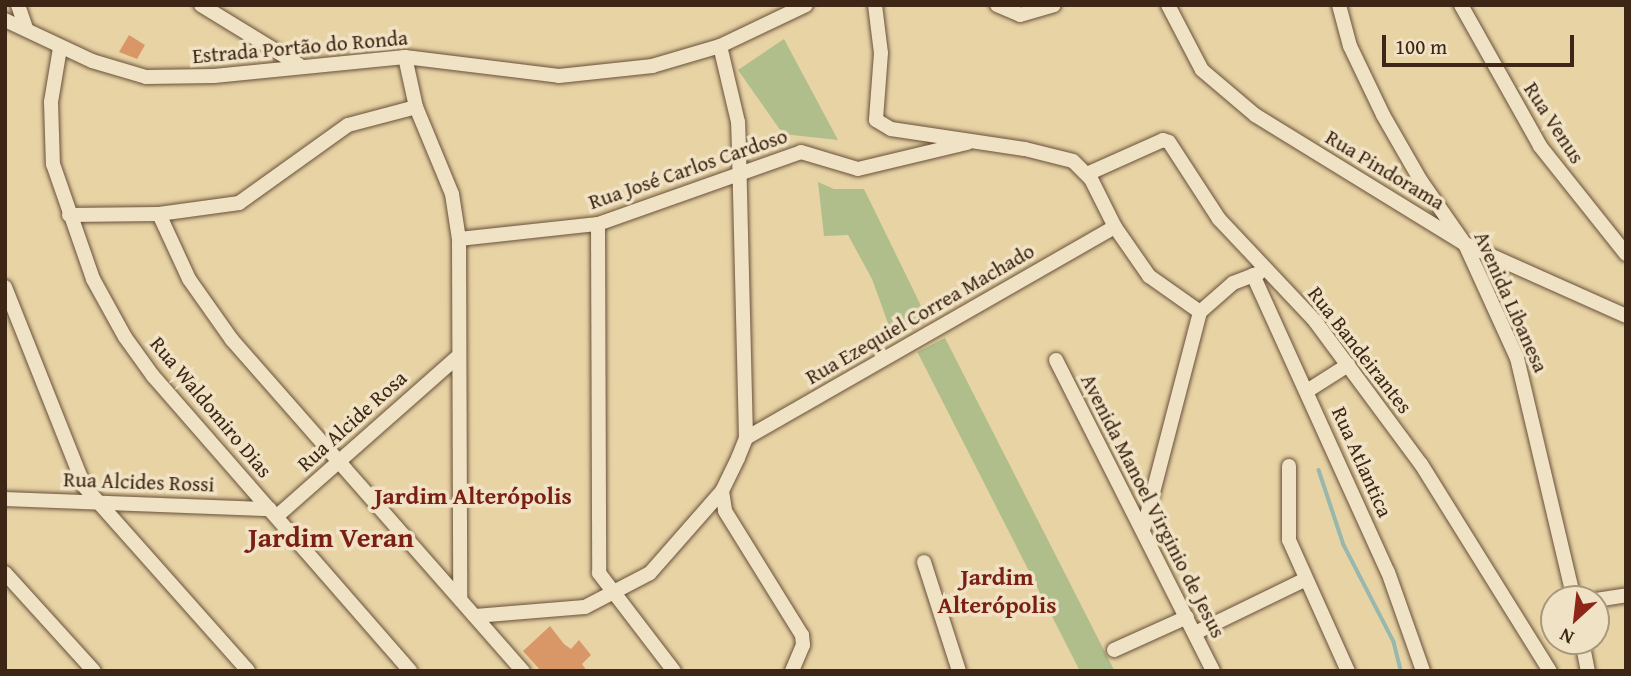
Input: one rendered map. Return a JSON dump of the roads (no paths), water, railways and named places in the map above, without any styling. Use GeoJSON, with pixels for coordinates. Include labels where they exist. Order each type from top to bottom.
{"type":"FeatureCollection","features":[{"type":"Feature","properties":{"kind":"street"},"geometry":{"type":"LineString","coordinates":[[18,5],[26,28]]}},
{"type":"Feature","properties":{"kind":"street"},"geometry":{"type":"LineString","coordinates":[[201,5],[299,65]]}},
{"type":"Feature","properties":{"kind":"street"},"geometry":{"type":"LineString","coordinates":[[875,5],[881,53],[876,120],[891,129],[1055,155],[1073,161],[1087,174],[1115,227],[1149,276],[1200,313]]}},
{"type":"Feature","properties":{"kind":"street"},"geometry":{"type":"LineString","coordinates":[[997,5],[1020,15],[1054,5]]}},
{"type":"Feature","properties":{"kind":"street","name":"Rua Pindorama"},"geometry":{"type":"LineString","coordinates":[[1168,5],[1188,48],[1212,82],[1255,116],[1465,244],[1626,316]]}},
{"type":"Feature","properties":{"kind":"street","name":"Avenida Libanesa"},"geometry":{"type":"LineString","coordinates":[[1339,5],[1350,46],[1383,115],[1421,181],[1465,244],[1527,389],[1571,585]]}},
{"type":"Feature","properties":{"kind":"street","name":"Rua Venus"},"geometry":{"type":"LineString","coordinates":[[1461,5],[1540,146],[1626,254]]}},
{"type":"Feature","properties":{"kind":"street","name":"Estrada Portão do Ronda"},"geometry":{"type":"LineString","coordinates":[[5,20],[26,28],[60,48],[146,77],[214,76],[299,65],[405,57],[559,76],[652,66],[720,46],[799,7]]}},
{"type":"Feature","properties":{"kind":"street"},"geometry":{"type":"LineString","coordinates":[[475,616],[572,609],[612,594],[650,573],[722,491],[746,438],[738,122],[720,46]]}},
{"type":"Feature","properties":{"kind":"street","name":"Rua Waldomiro Dias"},"geometry":{"type":"LineString","coordinates":[[60,48],[51,135],[53,164],[93,279],[125,337],[153,376],[410,671]]}},
{"type":"Feature","properties":{"kind":"street"},"geometry":{"type":"LineString","coordinates":[[405,57],[416,107],[442,163],[458,239],[456,358],[460,598]]}},
{"type":"Feature","properties":{"kind":"street"},"geometry":{"type":"LineString","coordinates":[[69,215],[159,215],[239,203],[348,125],[416,107]]}},
{"type":"Feature","properties":{"kind":"street","name":"Rua Bandeirantes"},"geometry":{"type":"LineString","coordinates":[[1087,174],[1163,141],[1169,142],[1219,219],[1260,273],[1349,365],[1421,464],[1550,671]]}},
{"type":"Feature","properties":{"kind":"street","name":"Rua José Carlos Cardoso"},"geometry":{"type":"LineString","coordinates":[[458,239],[598,224],[801,152],[858,169],[967,143]]}},
{"type":"Feature","properties":{"kind":"street"},"geometry":{"type":"LineString","coordinates":[[159,215],[209,310],[523,671]]}},
{"type":"Feature","properties":{"kind":"street"},"geometry":{"type":"LineString","coordinates":[[598,224],[599,573],[612,594],[674,671]]}},
{"type":"Feature","properties":{"kind":"street","name":"Rua Ezequiel Correa Machado"},"geometry":{"type":"LineString","coordinates":[[746,438],[1115,227]]}},
{"type":"Feature","properties":{"kind":"street"},"geometry":{"type":"LineString","coordinates":[[1144,527],[1200,313],[1233,283],[1260,273]]}},
{"type":"Feature","properties":{"kind":"street","name":"Rua Atlantica"},"geometry":{"type":"LineString","coordinates":[[1260,273],[1307,391],[1388,572],[1423,671]]}},
{"type":"Feature","properties":{"kind":"street"},"geometry":{"type":"LineString","coordinates":[[5,287],[75,471],[93,500],[248,671]]}},
{"type":"Feature","properties":{"kind":"street","name":"Rua Alcide Rosa"},"geometry":{"type":"LineString","coordinates":[[274,513],[456,358]]}},
{"type":"Feature","properties":{"kind":"street","name":"Avenida Manoel Virginio de Jesus"},"geometry":{"type":"LineString","coordinates":[[1056,360],[1144,527],[1213,671]]}},
{"type":"Feature","properties":{"kind":"street"},"geometry":{"type":"LineString","coordinates":[[1307,391],[1349,365]]}},
{"type":"Feature","properties":{"kind":"street"},"geometry":{"type":"LineString","coordinates":[[1289,466],[1286,524],[1304,580],[1348,671]]}},
{"type":"Feature","properties":{"kind":"street"},"geometry":{"type":"LineString","coordinates":[[722,491],[724,511],[802,635],[803,645],[792,671]]}},
{"type":"Feature","properties":{"kind":"street","name":"Rua Alcides Rossi"},"geometry":{"type":"LineString","coordinates":[[5,499],[93,500],[274,513]]}},
{"type":"Feature","properties":{"kind":"street"},"geometry":{"type":"LineString","coordinates":[[924,562],[960,671]]}},
{"type":"Feature","properties":{"kind":"street"},"geometry":{"type":"LineString","coordinates":[[5,573],[94,671]]}},
{"type":"Feature","properties":{"kind":"street"},"geometry":{"type":"LineString","coordinates":[[1195,633],[1304,580]]}},
{"type":"Feature","properties":{"kind":"street"},"geometry":{"type":"LineString","coordinates":[[1114,650],[1187,617]]}},
{"type":"Feature","properties":{"kind":"waterway"},"geometry":{"type":"LineString","coordinates":[[1319,470],[1344,545],[1394,642],[1401,671]]}},
{"type":"Feature","properties":{"kind":"district","name":"Jardim Alterópolis"},"geometry":{"type":"Point","coordinates":[473,496]}},
{"type":"Feature","properties":{"kind":"district","name":"Jardim Veran"},"geometry":{"type":"Point","coordinates":[331,537]}},
{"type":"Feature","properties":{"kind":"district","name":"Jardim Alterópolis"},"geometry":{"type":"Point","coordinates":[997,591]}}]}
